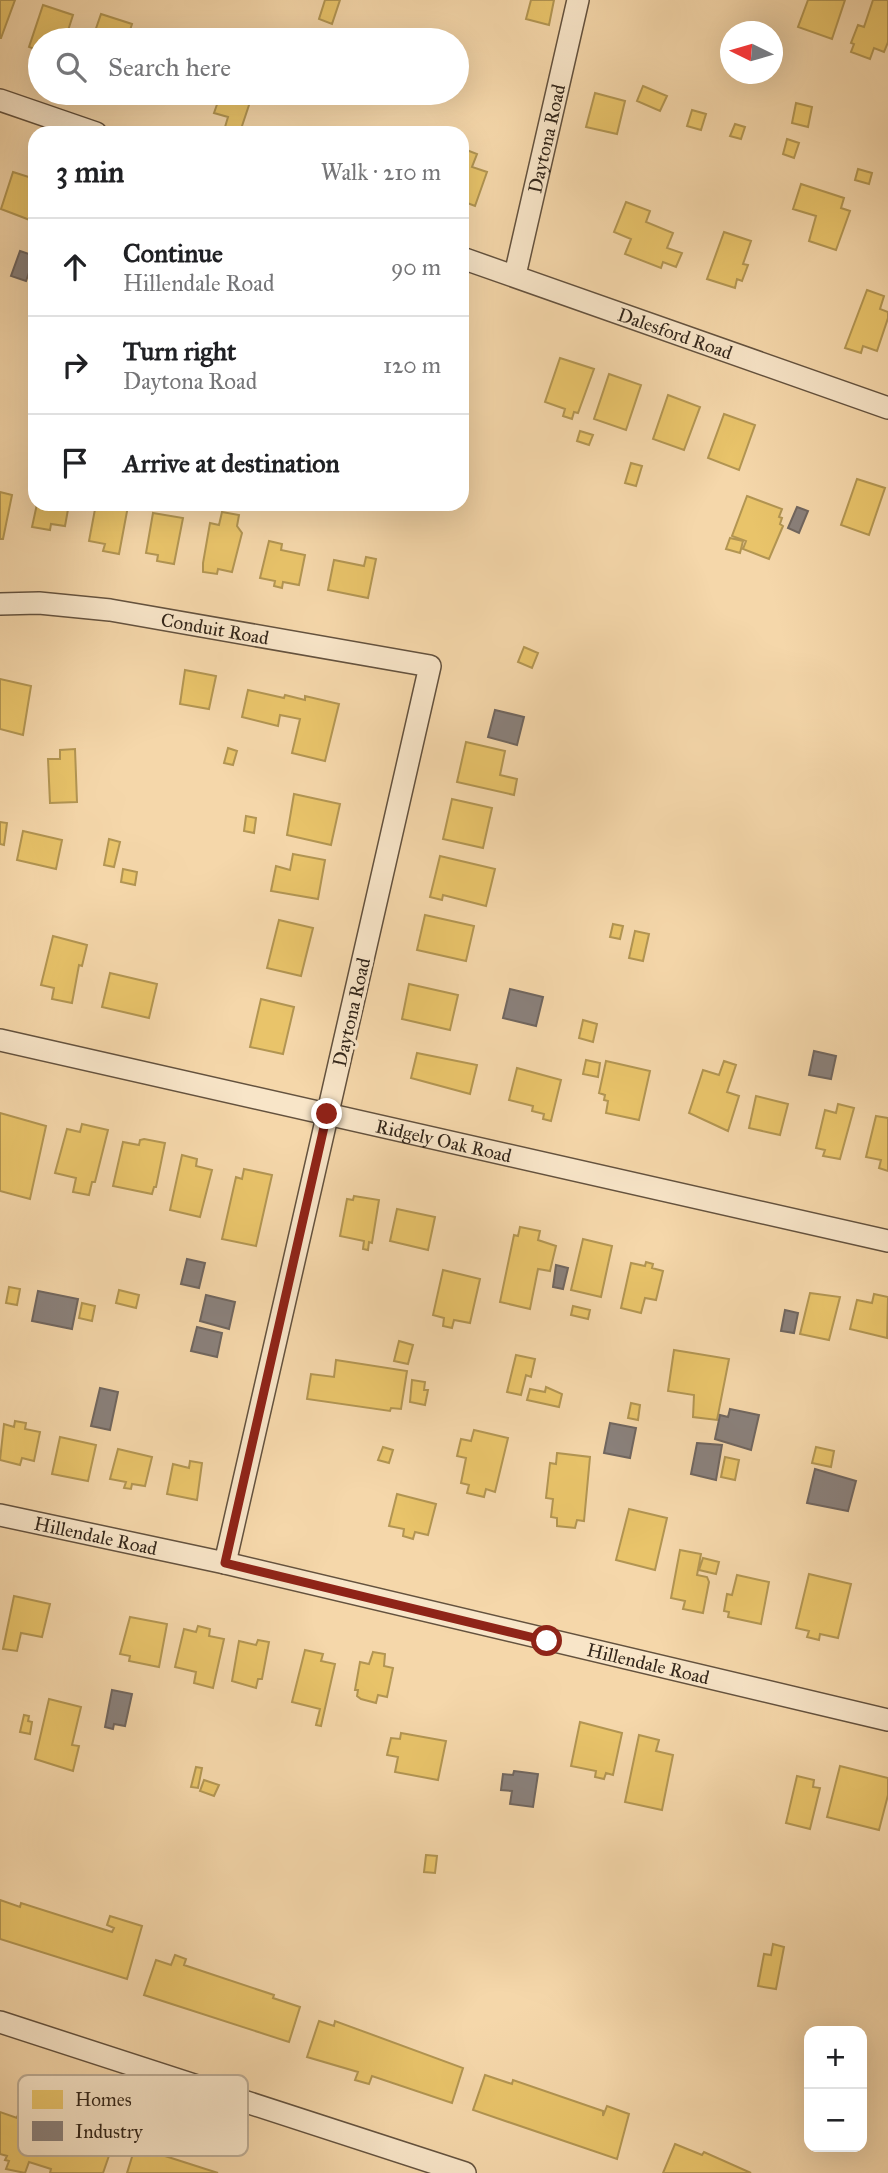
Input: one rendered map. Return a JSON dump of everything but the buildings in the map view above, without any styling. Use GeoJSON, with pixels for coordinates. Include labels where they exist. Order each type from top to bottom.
{"type":"FeatureCollection","features":[{"type":"Feature","properties":{"kind":"street","name":"Daytona Road"},"geometry":{"type":"LineString","coordinates":[[515,275],[578,0]]}},
{"type":"Feature","properties":{"kind":"street"},"geometry":{"type":"LineString","coordinates":[[0,100],[76,126]]}},
{"type":"Feature","properties":{"kind":"street","name":"Dalesford Road"},"geometry":{"type":"LineString","coordinates":[[469,260],[888,408]]}},
{"type":"Feature","properties":{"kind":"street","name":"Conduit Road"},"geometry":{"type":"LineString","coordinates":[[0,604],[39,603],[110,610],[430,666]]}},
{"type":"Feature","properties":{"kind":"street","name":"Daytona Road"},"geometry":{"type":"LineString","coordinates":[[225,1563],[430,666]]}},
{"type":"Feature","properties":{"kind":"street","name":"Ridgely Oak Road"},"geometry":{"type":"LineString","coordinates":[[0,1041],[888,1241]]}},
{"type":"Feature","properties":{"kind":"street","name":"Hillendale Road"},"geometry":{"type":"LineString","coordinates":[[0,1515],[225,1563],[888,1720]]}},
{"type":"Feature","properties":{"kind":"street"},"geometry":{"type":"LineString","coordinates":[[0,2022],[163,2075]]}},
{"type":"Feature","properties":{"kind":"street"},"geometry":{"type":"LineString","coordinates":[[248,2103],[465,2173]]}},
{"type":"Feature","properties":{"kind":"route"},"geometry":{"type":"LineString","coordinates":[[327,1114],[225,1563],[547,1641]]}}]}
